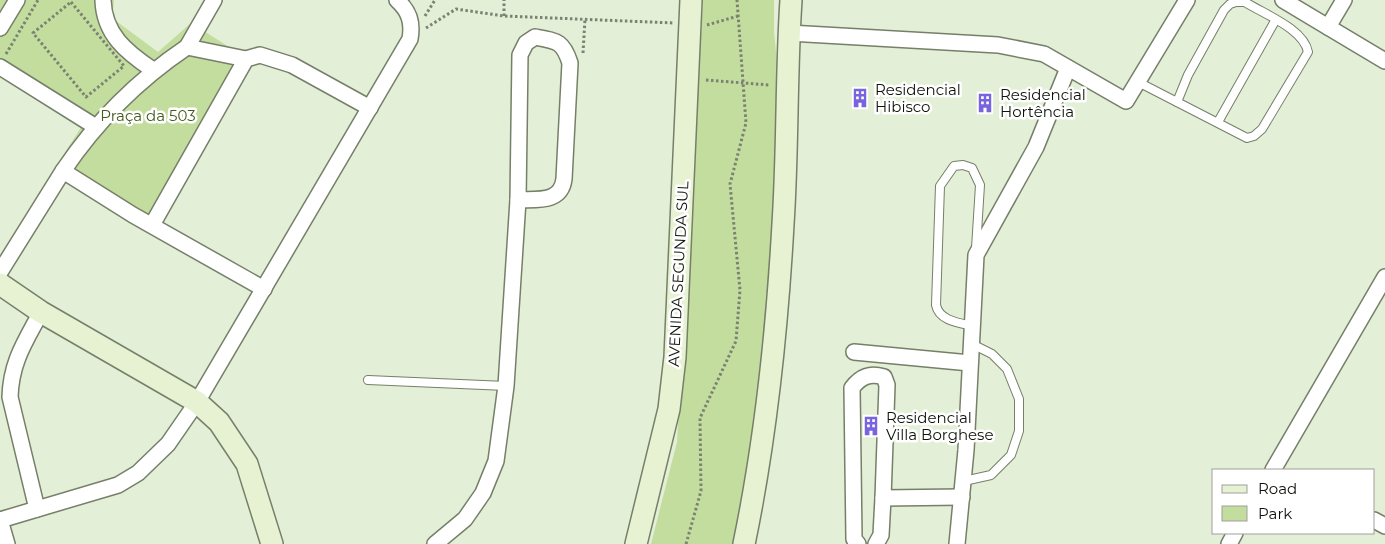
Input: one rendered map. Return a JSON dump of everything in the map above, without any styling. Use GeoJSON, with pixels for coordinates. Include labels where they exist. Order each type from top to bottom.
{"type":"FeatureCollection","features":[{"type":"Feature","properties":{"kind":"main road","name":"AVENIDA SEGUNDA SUL"},"geometry":{"type":"LineString","coordinates":[[636,544],[656,469],[669,408],[675,357],[691,0]]}},
{"type":"Feature","properties":{"kind":"main road"},"geometry":{"type":"LineString","coordinates":[[744,544],[754,494],[774,362],[784,222],[791,0]]}},
{"type":"Feature","properties":{"kind":"main road"},"geometry":{"type":"LineString","coordinates":[[0,284],[41,312],[197,402],[219,422],[247,464],[272,544]]}},
{"type":"Feature","properties":{"kind":"street"},"geometry":{"type":"LineString","coordinates":[[1,24],[17,0]]}},
{"type":"Feature","properties":{"kind":"street"},"geometry":{"type":"LineString","coordinates":[[103,0],[104,17],[110,30],[118,41],[153,70]]}},
{"type":"Feature","properties":{"kind":"street"},"geometry":{"type":"LineString","coordinates":[[0,272],[63,171],[96,126],[153,70],[186,46],[214,0]]}},
{"type":"Feature","properties":{"kind":"street"},"geometry":{"type":"LineString","coordinates":[[7,544],[0,520],[118,485],[138,474],[168,444],[197,402],[370,108],[411,34],[410,19],[405,8],[396,0]]}},
{"type":"Feature","properties":{"kind":"street"},"geometry":{"type":"LineString","coordinates":[[789,33],[998,45],[1044,54],[1126,101],[1187,0]]}},
{"type":"Feature","properties":{"kind":"street"},"geometry":{"type":"LineString","coordinates":[[1283,0],[1385,61]]}},
{"type":"Feature","properties":{"kind":"street"},"geometry":{"type":"LineString","coordinates":[[1328,27],[1344,0]]}},
{"type":"Feature","properties":{"kind":"street"},"geometry":{"type":"LineString","coordinates":[[435,544],[465,519],[483,493],[496,461],[506,386],[518,200],[520,55],[526,43],[535,37],[556,40],[566,48],[570,63],[564,178],[560,193],[552,198],[518,200]]}},
{"type":"Feature","properties":{"kind":"street"},"geometry":{"type":"LineString","coordinates":[[186,46],[246,59],[260,55],[292,65],[370,108]]}},
{"type":"Feature","properties":{"kind":"street"},"geometry":{"type":"LineString","coordinates":[[152,225],[246,59]]}},
{"type":"Feature","properties":{"kind":"street"},"geometry":{"type":"LineString","coordinates":[[7,64],[96,126]]}},
{"type":"Feature","properties":{"kind":"street"},"geometry":{"type":"LineString","coordinates":[[957,544],[964,481],[976,254],[1036,147],[1068,68]]}},
{"type":"Feature","properties":{"kind":"street"},"geometry":{"type":"LineString","coordinates":[[63,171],[152,225],[264,288]]}},
{"type":"Feature","properties":{"kind":"street"},"geometry":{"type":"LineString","coordinates":[[1275,469],[1385,277]]}},
{"type":"Feature","properties":{"kind":"street"},"geometry":{"type":"LineString","coordinates":[[38,508],[10,397],[11,379],[16,357],[41,312]]}},
{"type":"Feature","properties":{"kind":"street"},"geometry":{"type":"LineString","coordinates":[[854,352],[970,363]]}},
{"type":"Feature","properties":{"kind":"street"},"geometry":{"type":"LineString","coordinates":[[858,544],[854,539],[852,388],[858,380],[867,376],[884,377],[887,385],[881,535],[876,544]]}},
{"type":"Feature","properties":{"kind":"street"},"geometry":{"type":"LineString","coordinates":[[883,498],[962,497]]}},
{"type":"Feature","properties":{"kind":"lane"},"geometry":{"type":"LineString","coordinates":[[1138,82],[1247,138],[1254,136],[1262,129],[1308,52],[1307,45],[1297,33],[1245,2],[1230,4],[1224,10],[1188,75],[1177,102]]}},
{"type":"Feature","properties":{"kind":"lane"},"geometry":{"type":"LineString","coordinates":[[1218,122],[1275,21]]}},
{"type":"Feature","properties":{"kind":"lane"},"geometry":{"type":"LineString","coordinates":[[973,326],[947,319],[937,310],[936,305],[940,186],[954,166],[957,165],[972,168],[980,185],[976,254]]}},
{"type":"Feature","properties":{"kind":"lane"},"geometry":{"type":"LineString","coordinates":[[964,481],[991,475],[1011,456],[1019,431],[1019,399],[1007,369],[992,354],[972,344]]}},
{"type":"Feature","properties":{"kind":"lane"},"geometry":{"type":"LineString","coordinates":[[368,380],[506,386]]}},
{"type":"Feature","properties":{"kind":"path"},"geometry":{"type":"LineString","coordinates":[[7,64],[5,55],[38,0]]}},
{"type":"Feature","properties":{"kind":"path"},"geometry":{"type":"LineString","coordinates":[[504,0],[504,16]]}},
{"type":"Feature","properties":{"kind":"path"},"geometry":{"type":"LineString","coordinates":[[686,544],[701,491],[700,418],[736,341],[740,290],[730,184],[746,123],[737,0]]}},
{"type":"Feature","properties":{"kind":"path"},"geometry":{"type":"LineString","coordinates":[[72,2],[124,66],[86,97],[78,88],[33,33],[72,2]]}},
{"type":"Feature","properties":{"kind":"path"},"geometry":{"type":"LineString","coordinates":[[411,34],[426,29],[456,9],[504,16],[663,22],[690,26],[704,26],[738,16]]}},
{"type":"Feature","properties":{"kind":"path"},"geometry":{"type":"LineString","coordinates":[[688,79],[787,87]]}},
{"type":"Feature","properties":{"kind":"path"},"geometry":{"type":"LineString","coordinates":[[74,92],[78,88]]}},
{"type":"Feature","properties":{"kind":"green space","name":"Praça da 503"},"geometry":{"type":"Polygon","coordinates":[[[0,0],[114,0],[112,18],[158,52],[191,23],[253,62],[153,227],[54,170],[85,121],[0,68],[0,0]]]}},
{"type":"Feature","properties":{"kind":"green space"},"geometry":{"type":"Polygon","coordinates":[[[703,0],[774,0],[774,32],[779,82],[767,351],[735,544],[651,544],[677,442],[703,0]]]}},
{"type":"Feature","properties":{"kind":"place","name":"Residencial Hibisco"},"geometry":{"type":"Point","coordinates":[860,98]}},
{"type":"Feature","properties":{"kind":"place","name":"Residencial Hortência"},"geometry":{"type":"Point","coordinates":[985,103]}},
{"type":"Feature","properties":{"kind":"place","name":"Residencial Villa Borghese"},"geometry":{"type":"Point","coordinates":[871,426]}}]}
